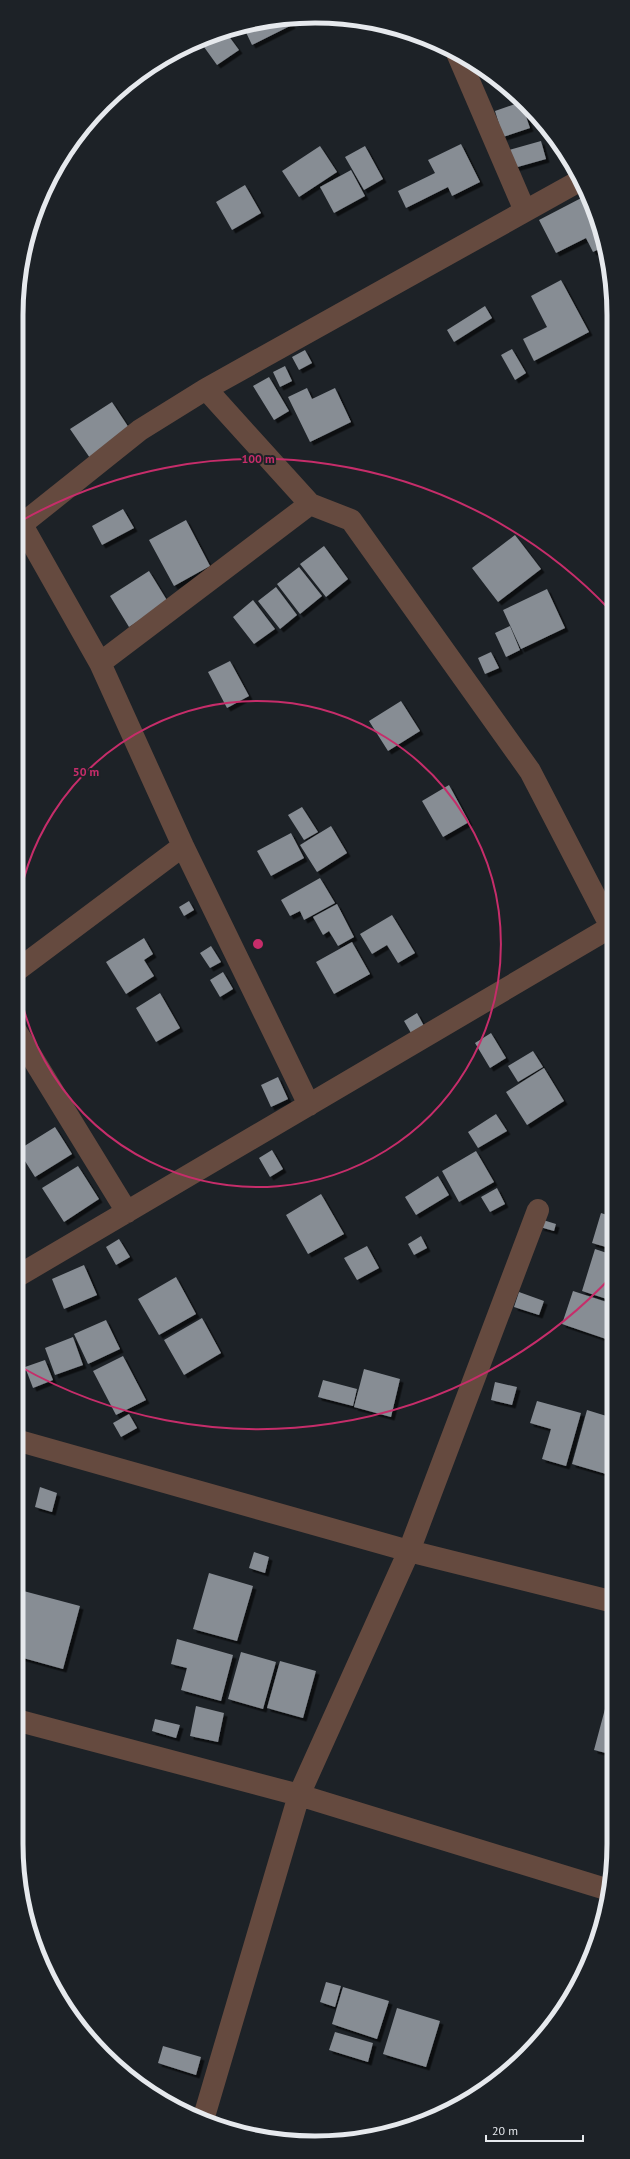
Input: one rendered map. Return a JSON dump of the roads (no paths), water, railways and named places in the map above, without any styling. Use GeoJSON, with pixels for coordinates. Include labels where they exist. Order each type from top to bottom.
{"type":"FeatureCollection","features":[{"type":"Feature","properties":{"kind":"street"},"geometry":{"type":"LineString","coordinates":[[461,62],[525,211]]}},
{"type":"Feature","properties":{"kind":"street"},"geometry":{"type":"LineString","coordinates":[[23,524],[140,430],[206,388],[575,183]]}},
{"type":"Feature","properties":{"kind":"street"},"geometry":{"type":"LineString","coordinates":[[206,388],[310,504],[351,520],[530,771],[607,920]]}},
{"type":"Feature","properties":{"kind":"street"},"geometry":{"type":"LineString","coordinates":[[100,663],[310,504]]}},
{"type":"Feature","properties":{"kind":"street"},"geometry":{"type":"LineString","coordinates":[[23,534],[100,663],[183,846],[309,1105]]}},
{"type":"Feature","properties":{"kind":"street"},"geometry":{"type":"LineString","coordinates":[[23,966],[183,846]]}},
{"type":"Feature","properties":{"kind":"street"},"geometry":{"type":"LineString","coordinates":[[23,1273],[607,930]]}},
{"type":"Feature","properties":{"kind":"street"},"geometry":{"type":"LineString","coordinates":[[23,1042],[127,1212]]}},
{"type":"Feature","properties":{"kind":"street"},"geometry":{"type":"LineString","coordinates":[[205,2115],[299,1795],[409,1550],[538,1210]]}},
{"type":"Feature","properties":{"kind":"street"},"geometry":{"type":"LineString","coordinates":[[23,1442],[409,1550],[607,1600]]}},
{"type":"Feature","properties":{"kind":"street"},"geometry":{"type":"LineString","coordinates":[[23,1722],[299,1795],[604,1888]]}}]}
